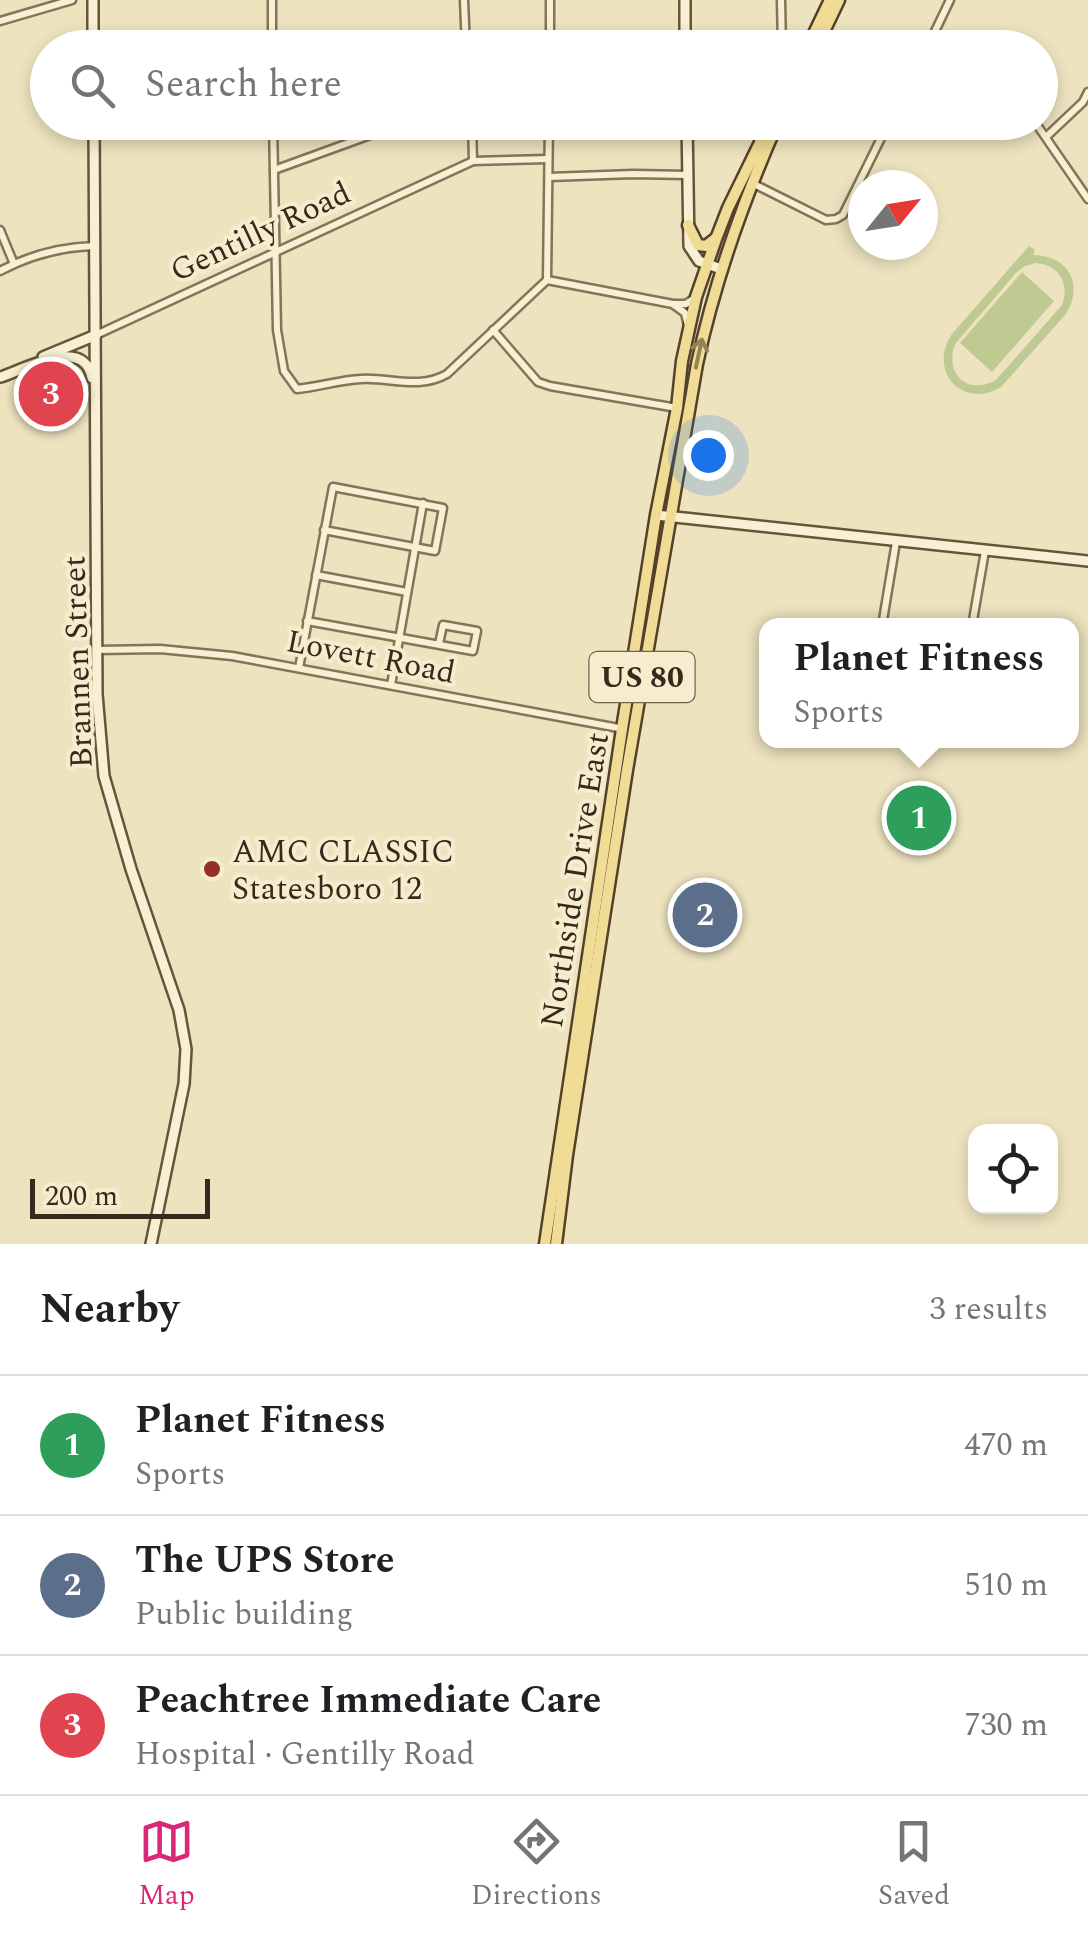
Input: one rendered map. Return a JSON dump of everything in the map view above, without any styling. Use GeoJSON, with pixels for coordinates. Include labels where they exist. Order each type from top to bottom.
{"type":"FeatureCollection","features":[{"type":"Feature","properties":{"kind":"main road"},"geometry":{"type":"LineString","coordinates":[[815,30],[830,0]]}},
{"type":"Feature","properties":{"kind":"main road"},"geometry":{"type":"LineString","coordinates":[[825,30],[839,0]]}},
{"type":"Feature","properties":{"kind":"main road","name":"Northside Drive East"},"geometry":{"type":"LineString","coordinates":[[546,1244],[628,730],[702,342],[747,180],[763,140]]}},
{"type":"Feature","properties":{"kind":"main road","name":"Northside Drive East"},"geometry":{"type":"LineString","coordinates":[[556,1244],[656,516],[688,331],[716,239],[768,140]]}},
{"type":"Feature","properties":{"kind":"main road"},"geometry":{"type":"LineString","coordinates":[[688,226],[698,245],[706,246],[716,239]]}},
{"type":"Feature","properties":{"kind":"street"},"geometry":{"type":"LineString","coordinates":[[0,20],[72,0]]}},
{"type":"Feature","properties":{"kind":"street"},"geometry":{"type":"LineString","coordinates":[[92,0],[93,30]]}},
{"type":"Feature","properties":{"kind":"street"},"geometry":{"type":"LineString","coordinates":[[272,0],[272,30]]}},
{"type":"Feature","properties":{"kind":"street"},"geometry":{"type":"LineString","coordinates":[[464,0],[465,30]]}},
{"type":"Feature","properties":{"kind":"street"},"geometry":{"type":"LineString","coordinates":[[550,0],[550,30]]}},
{"type":"Feature","properties":{"kind":"street"},"geometry":{"type":"LineString","coordinates":[[684,0],[685,30]]}},
{"type":"Feature","properties":{"kind":"street"},"geometry":{"type":"LineString","coordinates":[[781,0],[782,30]]}},
{"type":"Feature","properties":{"kind":"street"},"geometry":{"type":"LineString","coordinates":[[936,30],[950,0]]}},
{"type":"Feature","properties":{"kind":"street"},"geometry":{"type":"LineString","coordinates":[[1058,126],[1084,102],[1088,92]]}},
{"type":"Feature","properties":{"kind":"street","name":"Brannen Street"},"geometry":{"type":"LineString","coordinates":[[94,140],[97,694],[104,776],[179,1010],[186,1049],[184,1084],[151,1244]]}},
{"type":"Feature","properties":{"kind":"street"},"geometry":{"type":"LineString","coordinates":[[274,140],[277,330],[284,371],[298,389],[360,379],[425,383],[447,374],[547,280],[549,140]]}},
{"type":"Feature","properties":{"kind":"street"},"geometry":{"type":"LineString","coordinates":[[274,170],[356,140]]}},
{"type":"Feature","properties":{"kind":"street"},"geometry":{"type":"LineString","coordinates":[[473,140],[474,162]]}},
{"type":"Feature","properties":{"kind":"street"},"geometry":{"type":"LineString","coordinates":[[687,140],[691,251],[706,265],[722,269]]}},
{"type":"Feature","properties":{"kind":"street"},"geometry":{"type":"LineString","coordinates":[[747,180],[826,220],[836,219],[843,215],[880,140]]}},
{"type":"Feature","properties":{"kind":"street"},"geometry":{"type":"LineString","coordinates":[[1048,140],[1088,199]]}},
{"type":"Feature","properties":{"kind":"street","name":"Gentilly Road"},"geometry":{"type":"LineString","coordinates":[[0,377],[474,162],[548,159]]}},
{"type":"Feature","properties":{"kind":"street"},"geometry":{"type":"LineString","coordinates":[[549,177],[688,175]]}},
{"type":"Feature","properties":{"kind":"street"},"geometry":{"type":"LineString","coordinates":[[0,230],[14,264]]}},
{"type":"Feature","properties":{"kind":"street"},"geometry":{"type":"LineString","coordinates":[[0,272],[53,250],[95,246]]}},
{"type":"Feature","properties":{"kind":"street"},"geometry":{"type":"LineString","coordinates":[[547,280],[673,304],[686,304],[696,297]]}},
{"type":"Feature","properties":{"kind":"street"},"geometry":{"type":"LineString","coordinates":[[673,304],[685,313],[688,331]]}},
{"type":"Feature","properties":{"kind":"street"},"geometry":{"type":"LineString","coordinates":[[493,330],[538,382],[677,408]]}},
{"type":"Feature","properties":{"kind":"street"},"geometry":{"type":"LineString","coordinates":[[0,377],[74,356],[90,370],[96,398]]}},
{"type":"Feature","properties":{"kind":"street"},"geometry":{"type":"LineString","coordinates":[[300,668],[324,530],[334,487],[443,508],[435,551],[324,530]]}},
{"type":"Feature","properties":{"kind":"street"},"geometry":{"type":"LineString","coordinates":[[392,686],[423,503]]}},
{"type":"Feature","properties":{"kind":"street"},"geometry":{"type":"LineString","coordinates":[[656,516],[1088,561]]}},
{"type":"Feature","properties":{"kind":"street"},"geometry":{"type":"LineString","coordinates":[[883,618],[896,542]]}},
{"type":"Feature","properties":{"kind":"street"},"geometry":{"type":"LineString","coordinates":[[973,618],[985,551]]}},
{"type":"Feature","properties":{"kind":"street"},"geometry":{"type":"LineString","coordinates":[[316,575],[407,592]]}},
{"type":"Feature","properties":{"kind":"street"},"geometry":{"type":"LineString","coordinates":[[308,621],[473,651],[477,632],[444,625],[439,644]]}},
{"type":"Feature","properties":{"kind":"street","name":"Lovett Road"},"geometry":{"type":"LineString","coordinates":[[97,650],[201,652],[628,730]]}},
{"type":"Feature","properties":{"kind":"green space"},"geometry":{"type":"Polygon","coordinates":[[[1029,246],[1035,250],[1033,255],[1056,260],[1070,274],[1074,293],[1065,315],[1001,387],[974,394],[953,383],[944,361],[952,334],[1029,246]],[[1044,264],[1025,266],[1016,273],[955,344],[953,365],[968,384],[996,380],[1062,305],[1065,289],[1061,276],[1044,264]]]}},
{"type":"Feature","properties":{"kind":"green space"},"geometry":{"type":"Polygon","coordinates":[[[1022,272],[1054,301],[992,372],[960,343],[1022,272]]]}},
{"type":"Feature","properties":{"kind":"place","name":"Peachtree Immediate Care"},"geometry":{"type":"Point","coordinates":[51,394]}},
{"type":"Feature","properties":{"kind":"place","name":"Planet Fitness"},"geometry":{"type":"Point","coordinates":[919,818]}},
{"type":"Feature","properties":{"kind":"place","name":"AMC CLASSIC Statesboro 12"},"geometry":{"type":"Point","coordinates":[212,869]}},
{"type":"Feature","properties":{"kind":"place","name":"The UPS Store"},"geometry":{"type":"Point","coordinates":[705,915]}}]}
